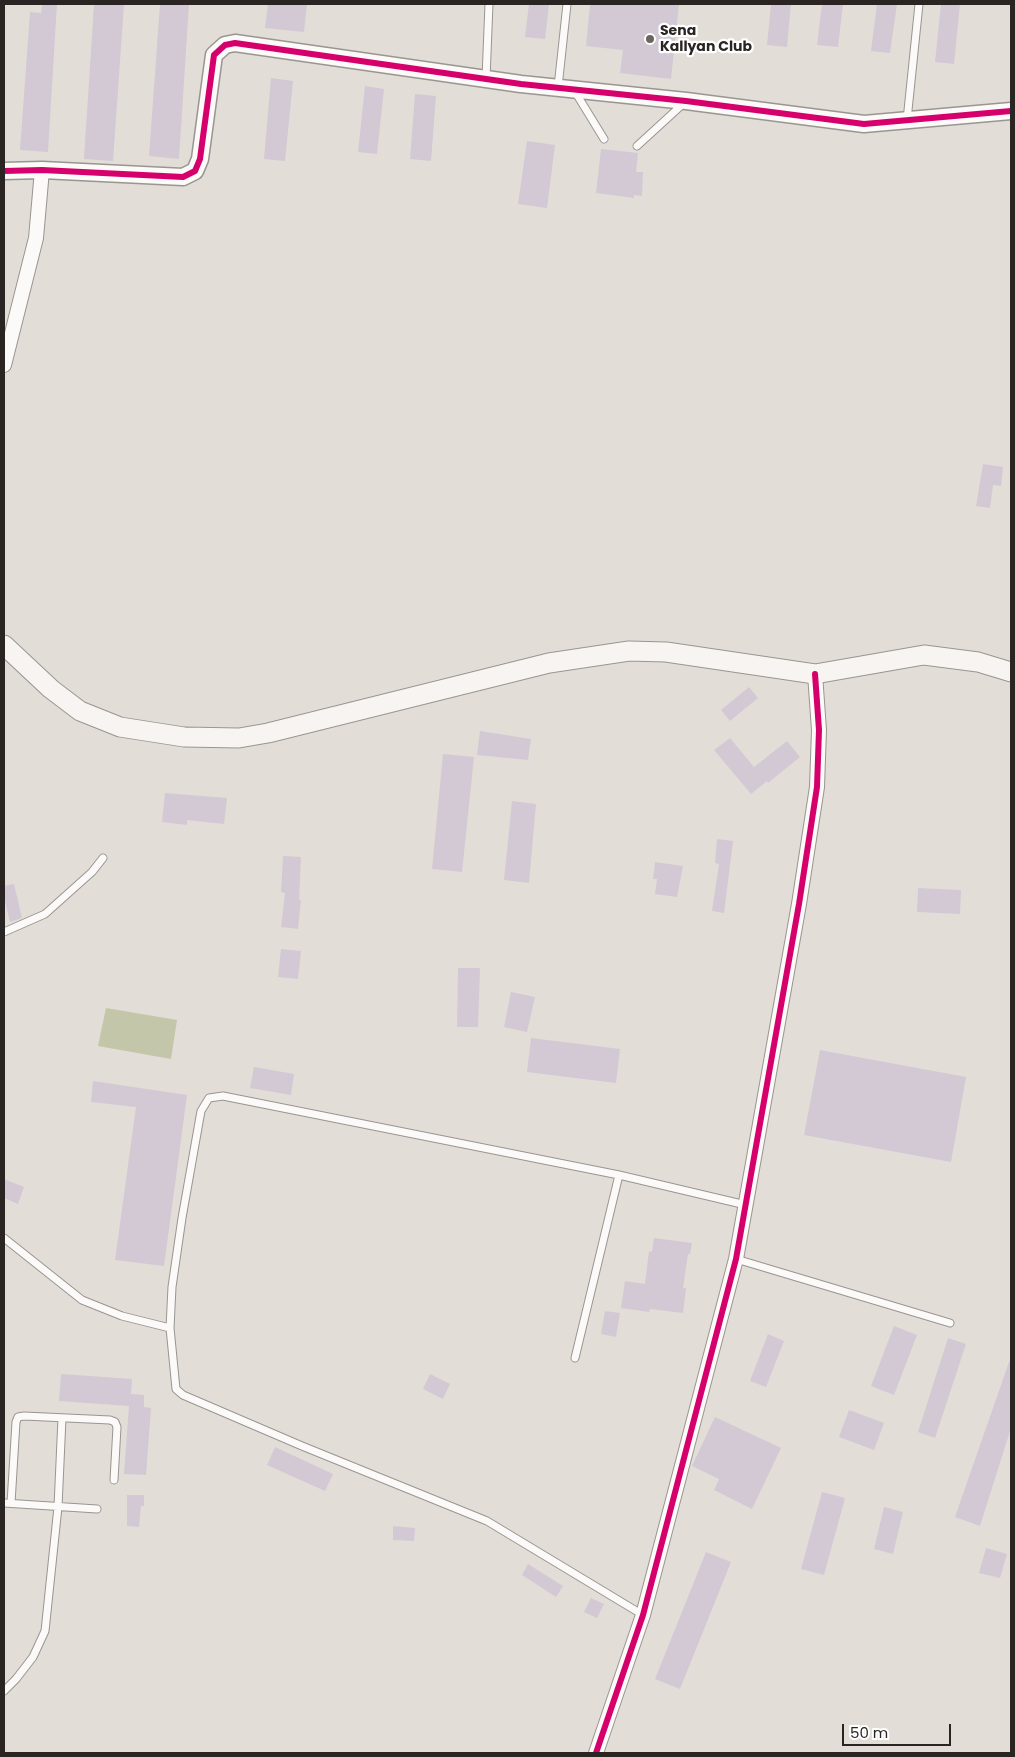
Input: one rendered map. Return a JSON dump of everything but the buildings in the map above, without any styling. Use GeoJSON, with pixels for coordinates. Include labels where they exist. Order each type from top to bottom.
{"type":"FeatureCollection","features":[{"type":"Feature","properties":{"kind":"main road"},"geometry":{"type":"LineString","coordinates":[[4,644],[51,689],[80,711],[120,727],[184,737],[239,738],[268,733],[549,663],[629,651],[666,652],[815,674],[924,655],[978,662],[1011,672]]}},
{"type":"Feature","properties":{"kind":"street"},"geometry":{"type":"LineString","coordinates":[[4,171],[42,170],[182,177],[195,171],[200,159],[214,55],[225,45],[235,43],[486,79],[686,101],[864,124],[1011,112]]}},
{"type":"Feature","properties":{"kind":"street"},"geometry":{"type":"LineString","coordinates":[[4,366],[36,238],[42,170]]}},
{"type":"Feature","properties":{"kind":"street"},"geometry":{"type":"LineString","coordinates":[[596,1753],[643,1615],[736,1258],[797,914],[817,786],[819,730],[815,674]]}},
{"type":"Feature","properties":{"kind":"lane"},"geometry":{"type":"LineString","coordinates":[[486,79],[488,4]]}},
{"type":"Feature","properties":{"kind":"lane"},"geometry":{"type":"LineString","coordinates":[[558,87],[567,4]]}},
{"type":"Feature","properties":{"kind":"lane"},"geometry":{"type":"LineString","coordinates":[[907,121],[919,4]]}},
{"type":"Feature","properties":{"kind":"lane"},"geometry":{"type":"LineString","coordinates":[[574,90],[604,139]]}},
{"type":"Feature","properties":{"kind":"lane"},"geometry":{"type":"LineString","coordinates":[[637,146],[686,101]]}},
{"type":"Feature","properties":{"kind":"lane"},"geometry":{"type":"LineString","coordinates":[[4,932],[44,914],[92,872],[103,858]]}},
{"type":"Feature","properties":{"kind":"lane"},"geometry":{"type":"LineString","coordinates":[[643,1615],[487,1521],[302,1446],[183,1395],[176,1389],[173,1374],[170,1328],[172,1287],[201,1111],[209,1098],[223,1096],[620,1175],[746,1205]]}},
{"type":"Feature","properties":{"kind":"lane"},"geometry":{"type":"LineString","coordinates":[[575,1358],[620,1175]]}},
{"type":"Feature","properties":{"kind":"lane"},"geometry":{"type":"LineString","coordinates":[[4,1238],[82,1300],[122,1316],[170,1328]]}},
{"type":"Feature","properties":{"kind":"lane"},"geometry":{"type":"LineString","coordinates":[[736,1258],[950,1323]]}},
{"type":"Feature","properties":{"kind":"lane"},"geometry":{"type":"LineString","coordinates":[[97,1509],[7,1503],[18,1417],[110,1420],[115,1422],[117,1427],[114,1480]]}},
{"type":"Feature","properties":{"kind":"lane"},"geometry":{"type":"LineString","coordinates":[[4,1691],[33,1657],[46,1631],[58,1507],[62,1418]]}},
{"type":"Feature","properties":{"kind":"green space"},"geometry":{"type":"Polygon","coordinates":[[[106,1008],[177,1020],[171,1059],[98,1046],[106,1008]]]}},
{"type":"Feature","properties":{"kind":"cycle path"},"geometry":{"type":"LineString","coordinates":[[4,171],[42,170],[183,177],[195,171],[200,159],[214,55],[225,45],[235,43],[521,84],[686,101],[864,124],[1011,111]]}},
{"type":"Feature","properties":{"kind":"cycle path"},"geometry":{"type":"LineString","coordinates":[[596,1753],[643,1615],[736,1259],[799,904],[817,787],[819,730],[815,674]]}},
{"type":"Feature","properties":{"kind":"place","name":"Sena Kallyan Club"},"geometry":{"type":"Point","coordinates":[650,39]}}]}
